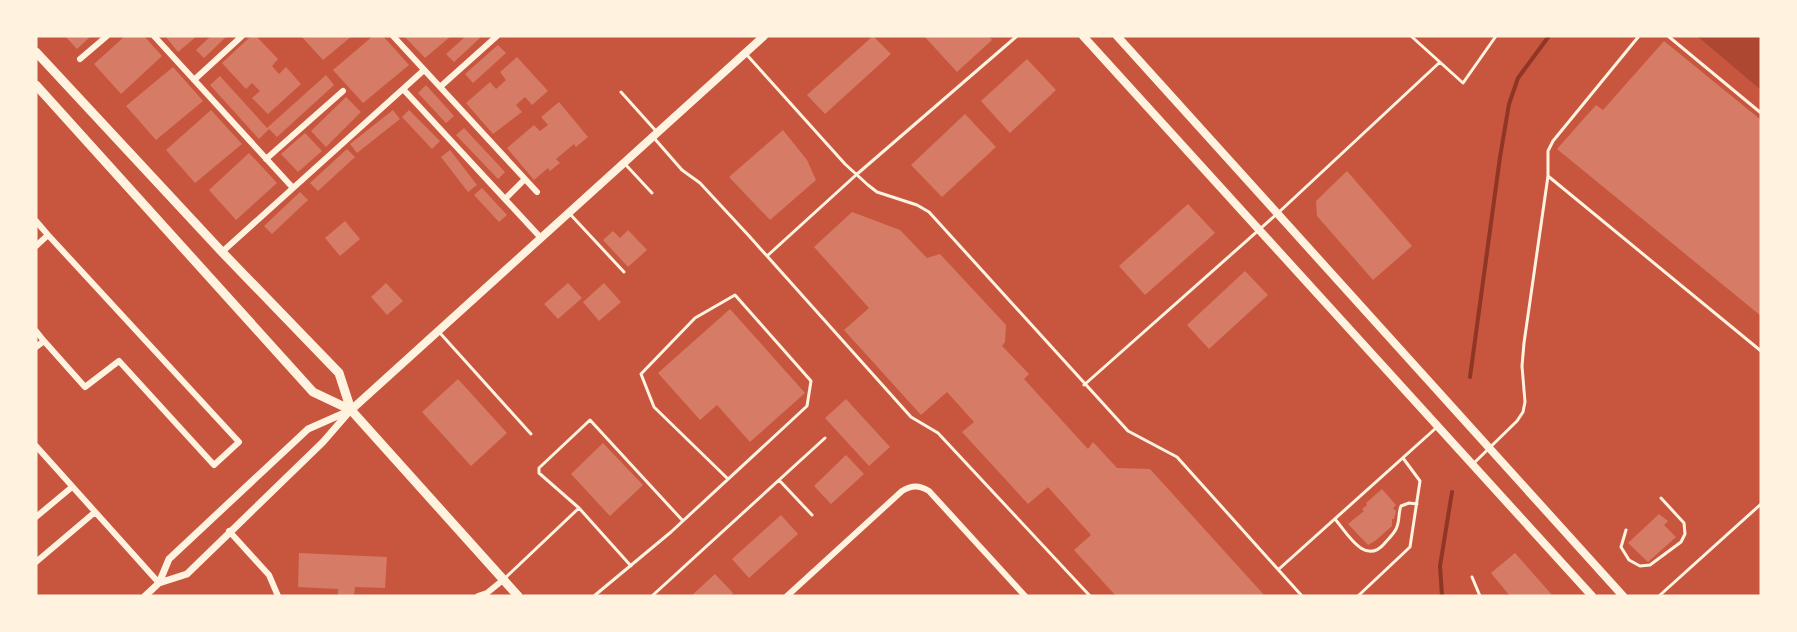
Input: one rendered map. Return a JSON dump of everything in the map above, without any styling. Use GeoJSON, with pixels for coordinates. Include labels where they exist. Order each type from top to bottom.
{"type":"FeatureCollection","features":[{"type":"Feature","properties":{"kind":"main road"},"geometry":{"type":"LineString","coordinates":[[351,410],[764,36]]}},
{"type":"Feature","properties":{"kind":"main road"},"geometry":{"type":"LineString","coordinates":[[1117,36],[1623,596]]}},
{"type":"Feature","properties":{"kind":"main road"},"geometry":{"type":"LineString","coordinates":[[1087,37],[1592,596]]}},
{"type":"Feature","properties":{"kind":"main road"},"geometry":{"type":"LineString","coordinates":[[36,52],[222,252],[339,373],[351,410]]}},
{"type":"Feature","properties":{"kind":"main road"},"geometry":{"type":"LineString","coordinates":[[36,85],[313,392],[351,410],[518,596]]}},
{"type":"Feature","properties":{"kind":"street"},"geometry":{"type":"LineString","coordinates":[[81,59],[107,36]]}},
{"type":"Feature","properties":{"kind":"street"},"geometry":{"type":"LineString","coordinates":[[154,36],[293,188]]}},
{"type":"Feature","properties":{"kind":"street"},"geometry":{"type":"LineString","coordinates":[[194,80],[242,36]]}},
{"type":"Feature","properties":{"kind":"street"},"geometry":{"type":"LineString","coordinates":[[393,36],[537,192]]}},
{"type":"Feature","properties":{"kind":"street"},"geometry":{"type":"LineString","coordinates":[[440,87],[497,36]]}},
{"type":"Feature","properties":{"kind":"street"},"geometry":{"type":"LineString","coordinates":[[222,252],[424,70]]}},
{"type":"Feature","properties":{"kind":"street"},"geometry":{"type":"LineString","coordinates":[[403,89],[541,238]]}},
{"type":"Feature","properties":{"kind":"street"},"geometry":{"type":"LineString","coordinates":[[266,159],[343,91]]}},
{"type":"Feature","properties":{"kind":"street"},"geometry":{"type":"LineString","coordinates":[[505,199],[525,179]]}},
{"type":"Feature","properties":{"kind":"street"},"geometry":{"type":"LineString","coordinates":[[36,221],[239,442],[214,465],[119,361],[85,387],[36,331]]}},
{"type":"Feature","properties":{"kind":"street"},"geometry":{"type":"LineString","coordinates":[[36,246],[48,235]]}},
{"type":"Feature","properties":{"kind":"street"},"geometry":{"type":"LineString","coordinates":[[36,347],[44,340]]}},
{"type":"Feature","properties":{"kind":"street"},"geometry":{"type":"LineString","coordinates":[[145,596],[159,583],[187,574],[322,442],[351,410]]}},
{"type":"Feature","properties":{"kind":"street"},"geometry":{"type":"LineString","coordinates":[[159,583],[168,559],[308,429],[351,410]]}},
{"type":"Feature","properties":{"kind":"street"},"geometry":{"type":"LineString","coordinates":[[36,446],[159,583]]}},
{"type":"Feature","properties":{"kind":"street"},"geometry":{"type":"LineString","coordinates":[[787,596],[902,491],[910,486],[917,486],[929,491],[1025,596]]}},
{"type":"Feature","properties":{"kind":"street"},"geometry":{"type":"LineString","coordinates":[[36,517],[72,487]]}},
{"type":"Feature","properties":{"kind":"street"},"geometry":{"type":"LineString","coordinates":[[36,562],[95,512]]}},
{"type":"Feature","properties":{"kind":"street"},"geometry":{"type":"LineString","coordinates":[[229,531],[272,580],[278,596]]}},
{"type":"Feature","properties":{"kind":"street"},"geometry":{"type":"LineString","coordinates":[[478,596],[487,595],[503,580]]}},
{"type":"Feature","properties":{"kind":"lane"},"geometry":{"type":"LineString","coordinates":[[767,256],[856,175],[1017,36]]}},
{"type":"Feature","properties":{"kind":"lane"},"geometry":{"type":"LineString","coordinates":[[1411,36],[1463,83],[1496,36]]}},
{"type":"Feature","properties":{"kind":"lane"},"geometry":{"type":"LineString","coordinates":[[1473,464],[1517,421],[1523,412],[1525,402],[1522,366],[1524,343],[1548,176],[1548,151],[1553,141],[1640,36]]}},
{"type":"Feature","properties":{"kind":"lane"},"geometry":{"type":"LineString","coordinates":[[1668,36],[1761,113]]}},
{"type":"Feature","properties":{"kind":"lane"},"geometry":{"type":"LineString","coordinates":[[745,53],[856,175],[877,192],[917,205],[929,212],[1128,431],[1177,457],[1302,596]]}},
{"type":"Feature","properties":{"kind":"lane"},"geometry":{"type":"LineString","coordinates":[[1084,385],[1278,213],[1440,62]]}},
{"type":"Feature","properties":{"kind":"lane"},"geometry":{"type":"LineString","coordinates":[[621,92],[682,170],[700,183],[911,417],[938,433],[1090,596]]}},
{"type":"Feature","properties":{"kind":"lane"},"geometry":{"type":"LineString","coordinates":[[624,163],[652,193]]}},
{"type":"Feature","properties":{"kind":"lane"},"geometry":{"type":"LineString","coordinates":[[1548,176],[1761,351]]}},
{"type":"Feature","properties":{"kind":"lane"},"geometry":{"type":"LineString","coordinates":[[569,213],[624,272]]}},
{"type":"Feature","properties":{"kind":"lane"},"geometry":{"type":"LineString","coordinates":[[594,596],[683,521],[807,406],[811,381],[735,295],[695,318],[641,374],[654,407],[728,479]]}},
{"type":"Feature","properties":{"kind":"lane"},"geometry":{"type":"LineString","coordinates":[[438,332],[531,434]]}},
{"type":"Feature","properties":{"kind":"lane"},"geometry":{"type":"LineString","coordinates":[[631,566],[579,508],[539,473],[539,468],[590,420],[683,521]]}},
{"type":"Feature","properties":{"kind":"lane"},"geometry":{"type":"LineString","coordinates":[[1279,569],[1438,427]]}},
{"type":"Feature","properties":{"kind":"lane"},"geometry":{"type":"LineString","coordinates":[[652,596],[825,438]]}},
{"type":"Feature","properties":{"kind":"lane"},"geometry":{"type":"LineString","coordinates":[[1358,596],[1410,547],[1420,481],[1403,458]]}},
{"type":"Feature","properties":{"kind":"lane"},"geometry":{"type":"LineString","coordinates":[[779,480],[812,515]]}},
{"type":"Feature","properties":{"kind":"lane"},"geometry":{"type":"LineString","coordinates":[[1626,530],[1622,547],[1629,560],[1640,566],[1650,565],[1681,542],[1685,534],[1684,523],[1661,498]]}},
{"type":"Feature","properties":{"kind":"lane"},"geometry":{"type":"LineString","coordinates":[[1335,519],[1361,550],[1371,552],[1381,548],[1393,534],[1397,527],[1401,506],[1409,503],[1417,504]]}},
{"type":"Feature","properties":{"kind":"lane"},"geometry":{"type":"LineString","coordinates":[[1659,596],[1761,504]]}},
{"type":"Feature","properties":{"kind":"lane"},"geometry":{"type":"LineString","coordinates":[[503,580],[579,508]]}},
{"type":"Feature","properties":{"kind":"lane"},"geometry":{"type":"LineString","coordinates":[[1472,577],[1480,596]]}},
{"type":"Feature","properties":{"kind":"shaded area"},"geometry":{"type":"Polygon","coordinates":[[[1697,36],[1761,36],[1761,90],[1697,36]]]}},
{"type":"Feature","properties":{"kind":"building"},"geometry":{"type":"Polygon","coordinates":[[[65,36],[91,36],[77,49],[65,36]]]}},
{"type":"Feature","properties":{"kind":"building"},"geometry":{"type":"Polygon","coordinates":[[[125,36],[144,36],[162,56],[121,94],[94,64],[125,36]]]}},
{"type":"Feature","properties":{"kind":"building"},"geometry":{"type":"Polygon","coordinates":[[[165,36],[197,36],[178,52],[165,36]]]}},
{"type":"Feature","properties":{"kind":"building"},"geometry":{"type":"Polygon","coordinates":[[[211,36],[227,36],[204,58],[196,50],[211,36]]]}},
{"type":"Feature","properties":{"kind":"building"},"geometry":{"type":"Polygon","coordinates":[[[251,36],[256,36],[278,59],[272,66],[279,74],[286,67],[301,84],[268,114],[252,98],[260,91],[252,83],[246,89],[222,63],[251,36]]]}},
{"type":"Feature","properties":{"kind":"building"},"geometry":{"type":"Polygon","coordinates":[[[301,36],[352,36],[323,60],[301,36]]]}},
{"type":"Feature","properties":{"kind":"building"},"geometry":{"type":"Polygon","coordinates":[[[373,36],[383,36],[409,65],[363,103],[333,70],[373,36]]]}},
{"type":"Feature","properties":{"kind":"building"},"geometry":{"type":"Polygon","coordinates":[[[404,36],[451,36],[425,58],[404,36]]]}},
{"type":"Feature","properties":{"kind":"building"},"geometry":{"type":"Polygon","coordinates":[[[466,36],[482,36],[454,62],[446,54],[466,36]]]}},
{"type":"Feature","properties":{"kind":"building"},"geometry":{"type":"Polygon","coordinates":[[[873,36],[891,54],[825,114],[807,95],[873,36]]]}},
{"type":"Feature","properties":{"kind":"building"},"geometry":{"type":"Polygon","coordinates":[[[924,36],[989,36],[992,40],[957,72],[924,36]]]}},
{"type":"Feature","properties":{"kind":"building"},"geometry":{"type":"Polygon","coordinates":[[[1664,41],[1761,120],[1761,316],[1557,149],[1596,105],[1603,110],[1664,41]]]}},
{"type":"Feature","properties":{"kind":"building"},"geometry":{"type":"Polygon","coordinates":[[[498,45],[506,53],[473,83],[465,74],[498,45]]]}},
{"type":"Feature","properties":{"kind":"building"},"geometry":{"type":"Polygon","coordinates":[[[517,57],[548,91],[532,105],[525,97],[516,105],[522,112],[493,134],[466,103],[490,82],[496,89],[506,80],[500,72],[517,57]]]}},
{"type":"Feature","properties":{"kind":"building"},"geometry":{"type":"Polygon","coordinates":[[[1027,59],[1056,90],[1010,133],[981,101],[1027,59]]]}},
{"type":"Feature","properties":{"kind":"building"},"geometry":{"type":"Polygon","coordinates":[[[173,67],[203,101],[156,140],[126,106],[173,67]]]}},
{"type":"Feature","properties":{"kind":"building"},"geometry":{"type":"Polygon","coordinates":[[[326,75],[334,85],[277,137],[269,129],[259,139],[210,85],[220,76],[267,128],[326,75]]]}},
{"type":"Feature","properties":{"kind":"building"},"geometry":{"type":"Polygon","coordinates":[[[426,85],[454,116],[446,123],[418,93],[426,85]]]}},
{"type":"Feature","properties":{"kind":"building"},"geometry":{"type":"Polygon","coordinates":[[[346,97],[361,112],[326,147],[311,131],[346,97]]]}},
{"type":"Feature","properties":{"kind":"building"},"geometry":{"type":"Polygon","coordinates":[[[559,102],[588,137],[576,147],[574,144],[556,159],[560,163],[550,171],[548,168],[534,180],[507,148],[534,125],[540,131],[548,125],[541,117],[559,102]]]}},
{"type":"Feature","properties":{"kind":"building"},"geometry":{"type":"Polygon","coordinates":[[[211,110],[242,144],[195,183],[166,150],[211,110]]]}},
{"type":"Feature","properties":{"kind":"building"},"geometry":{"type":"Polygon","coordinates":[[[393,110],[400,119],[357,153],[350,144],[393,110]]]}},
{"type":"Feature","properties":{"kind":"building"},"geometry":{"type":"Polygon","coordinates":[[[409,110],[440,141],[432,149],[402,117],[409,110]]]}},
{"type":"Feature","properties":{"kind":"building"},"geometry":{"type":"Polygon","coordinates":[[[965,114],[996,147],[942,197],[911,165],[965,114]]]}},
{"type":"Feature","properties":{"kind":"building"},"geometry":{"type":"Polygon","coordinates":[[[464,128],[505,172],[498,179],[456,135],[464,128]]]}},
{"type":"Feature","properties":{"kind":"building"},"geometry":{"type":"Polygon","coordinates":[[[783,130],[807,160],[816,180],[770,220],[729,177],[783,130]]]}},
{"type":"Feature","properties":{"kind":"building"},"geometry":{"type":"Polygon","coordinates":[[[305,133],[322,151],[298,172],[281,154],[305,133]]]}},
{"type":"Feature","properties":{"kind":"building"},"geometry":{"type":"Polygon","coordinates":[[[347,149],[355,157],[318,191],[310,183],[347,149]]]}},
{"type":"Feature","properties":{"kind":"building"},"geometry":{"type":"Polygon","coordinates":[[[450,150],[477,185],[468,192],[441,157],[450,150]]]}},
{"type":"Feature","properties":{"kind":"building"},"geometry":{"type":"Polygon","coordinates":[[[249,153],[277,183],[236,220],[209,190],[249,153]]]}},
{"type":"Feature","properties":{"kind":"building"},"geometry":{"type":"Polygon","coordinates":[[[1347,171],[1412,246],[1373,280],[1317,216],[1316,201],[1347,171]]]}},
{"type":"Feature","properties":{"kind":"building"},"geometry":{"type":"Polygon","coordinates":[[[482,188],[507,215],[499,222],[474,195],[482,188]]]}},
{"type":"Feature","properties":{"kind":"building"},"geometry":{"type":"Polygon","coordinates":[[[300,192],[308,200],[272,234],[264,226],[300,192]]]}},
{"type":"Feature","properties":{"kind":"building"},"geometry":{"type":"Polygon","coordinates":[[[1188,204],[1215,233],[1145,295],[1119,266],[1188,204]]]}},
{"type":"Feature","properties":{"kind":"building"},"geometry":{"type":"Polygon","coordinates":[[[852,212],[900,230],[927,258],[940,254],[1006,325],[1005,342],[1002,346],[1029,374],[1024,379],[1088,449],[1093,442],[1117,468],[1150,469],[1265,596],[1116,596],[1074,550],[1091,535],[1048,487],[1028,504],[962,432],[974,422],[947,392],[921,415],[844,330],[869,308],[814,247],[852,212]]]}},
{"type":"Feature","properties":{"kind":"building"},"geometry":{"type":"Polygon","coordinates":[[[345,221],[360,239],[340,256],[325,238],[345,221]]]}},
{"type":"Feature","properties":{"kind":"building"},"geometry":{"type":"Polygon","coordinates":[[[628,230],[647,250],[628,267],[603,240],[613,231],[620,238],[628,230]]]}},
{"type":"Feature","properties":{"kind":"building"},"geometry":{"type":"Polygon","coordinates":[[[1245,271],[1268,295],[1209,349],[1187,325],[1245,271]]]}},
{"type":"Feature","properties":{"kind":"building"},"geometry":{"type":"Polygon","coordinates":[[[386,283],[403,301],[387,315],[371,297],[386,283]]]}},
{"type":"Feature","properties":{"kind":"building"},"geometry":{"type":"Polygon","coordinates":[[[568,283],[582,298],[558,319],[544,304],[568,283]]]}},
{"type":"Feature","properties":{"kind":"building"},"geometry":{"type":"Polygon","coordinates":[[[604,283],[621,302],[599,321],[583,302],[604,283]]]}},
{"type":"Feature","properties":{"kind":"building"},"geometry":{"type":"Polygon","coordinates":[[[730,309],[805,393],[750,442],[717,405],[700,420],[658,373],[730,309]]]}},
{"type":"Feature","properties":{"kind":"building"},"geometry":{"type":"Polygon","coordinates":[[[458,379],[507,433],[471,466],[422,412],[458,379]]]}},
{"type":"Feature","properties":{"kind":"building"},"geometry":{"type":"Polygon","coordinates":[[[846,399],[890,447],[869,466],[825,418],[846,399]]]}},
{"type":"Feature","properties":{"kind":"building"},"geometry":{"type":"Polygon","coordinates":[[[603,443],[643,485],[610,516],[571,474],[603,443]]]}},
{"type":"Feature","properties":{"kind":"building"},"geometry":{"type":"Polygon","coordinates":[[[846,455],[864,474],[831,504],[814,486],[846,455]]]}},
{"type":"Feature","properties":{"kind":"building"},"geometry":{"type":"Polygon","coordinates":[[[1382,489],[1396,505],[1393,508],[1396,511],[1394,519],[1392,519],[1392,526],[1368,545],[1348,524],[1364,511],[1362,509],[1367,505],[1366,503],[1382,489]]]}},
{"type":"Feature","properties":{"kind":"building"},"geometry":{"type":"Polygon","coordinates":[[[1659,514],[1668,521],[1664,525],[1676,537],[1648,562],[1628,543],[1659,514]]]}},
{"type":"Feature","properties":{"kind":"building"},"geometry":{"type":"Polygon","coordinates":[[[781,515],[798,534],[749,578],[732,559],[781,515]]]}},
{"type":"Feature","properties":{"kind":"building"},"geometry":{"type":"Polygon","coordinates":[[[299,553],[387,557],[385,588],[355,587],[354,596],[338,596],[338,589],[298,587],[299,553]]]}},
{"type":"Feature","properties":{"kind":"building"},"geometry":{"type":"Polygon","coordinates":[[[1515,553],[1553,596],[1510,596],[1491,573],[1515,553]]]}},
{"type":"Feature","properties":{"kind":"building"},"geometry":{"type":"Polygon","coordinates":[[[715,574],[733,593],[730,596],[691,596],[715,574]]]}},
{"type":"Feature","properties":{"kind":"waterway"},"geometry":{"type":"LineString","coordinates":[[1470,377],[1509,104],[1518,78],[1549,36]]}},
{"type":"Feature","properties":{"kind":"waterway"},"geometry":{"type":"LineString","coordinates":[[1442,596],[1440,566],[1452,492]]}}]}
